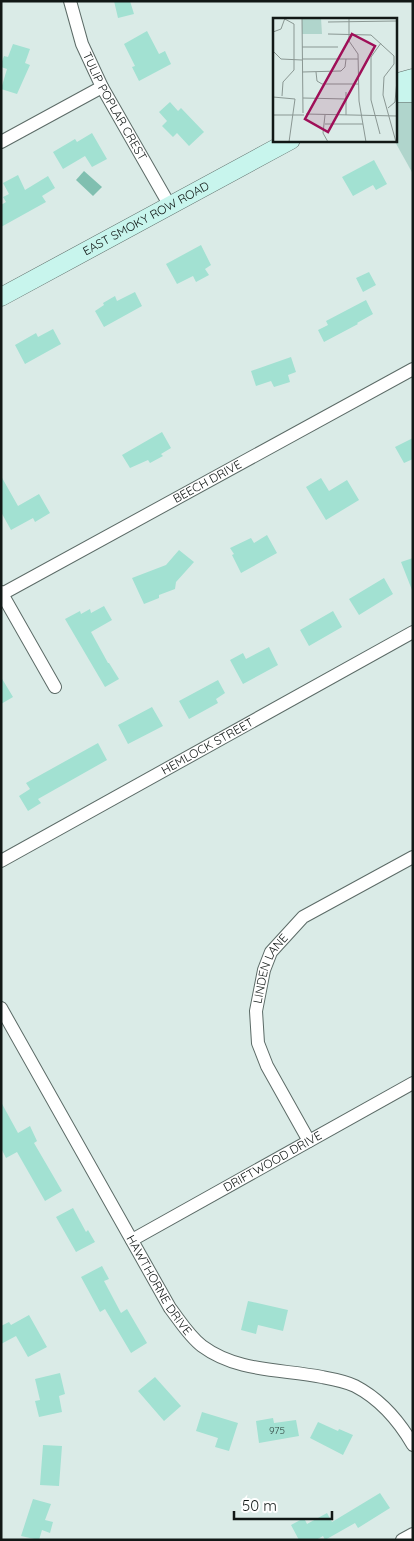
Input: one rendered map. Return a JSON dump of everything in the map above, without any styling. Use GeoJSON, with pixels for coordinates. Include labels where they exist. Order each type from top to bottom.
{"type":"FeatureCollection","features":[{"type":"Feature","properties":{"kind":"street","name":"TULIP POPLAR CREST"},"geometry":{"type":"LineString","coordinates":[[70,1],[82,44],[102,87],[170,206]]}},
{"type":"Feature","properties":{"kind":"street"},"geometry":{"type":"LineString","coordinates":[[396,83],[413,78]]}},
{"type":"Feature","properties":{"kind":"street"},"geometry":{"type":"LineString","coordinates":[[1,142],[102,87]]}},
{"type":"Feature","properties":{"kind":"street"},"geometry":{"type":"LineString","coordinates":[[396,93],[413,93]]}},
{"type":"Feature","properties":{"kind":"street","name":"EAST SMOKY ROW ROAD"},"geometry":{"type":"LineString","coordinates":[[1,297],[289,141]]}},
{"type":"Feature","properties":{"kind":"street","name":"BEECH DRIVE"},"geometry":{"type":"LineString","coordinates":[[2,593],[413,369]]}},
{"type":"Feature","properties":{"kind":"street"},"geometry":{"type":"LineString","coordinates":[[2,593],[55,687]]}},
{"type":"Feature","properties":{"kind":"street","name":"HEMLOCK STREET"},"geometry":{"type":"LineString","coordinates":[[1,861],[413,632]]}},
{"type":"Feature","properties":{"kind":"street","name":"LINDEN LANE"},"geometry":{"type":"LineString","coordinates":[[309,1141],[267,1066],[258,1043],[256,1011],[264,970],[271,952],[303,918],[413,857]]}},
{"type":"Feature","properties":{"kind":"street","name":"HAWTHORNE DRIVE"},"geometry":{"type":"LineString","coordinates":[[1,1008],[170,1308],[201,1345],[224,1358],[244,1366],[260,1370],[339,1380],[354,1386],[375,1399],[391,1415],[413,1445]]}},
{"type":"Feature","properties":{"kind":"street","name":"DRIFTWOOD DRIVE"},"geometry":{"type":"LineString","coordinates":[[132,1240],[413,1083]]}},
{"type":"Feature","properties":{"kind":"street"},"geometry":{"type":"LineString","coordinates":[[402,1540],[413,1534]]}},
{"type":"Feature","properties":{"kind":"shaded area"},"geometry":{"type":"Polygon","coordinates":[[[396,98],[413,100],[413,174],[395,141],[396,98]]]}},
{"type":"Feature","properties":{"kind":"shaded area"},"geometry":{"type":"Polygon","coordinates":[[[84,171],[102,187],[93,196],[76,180],[84,171]]]}},
{"type":"Feature","properties":{"kind":"building"},"geometry":{"type":"Polygon","coordinates":[[[114,1],[130,1],[134,14],[118,18],[114,1]]]}},
{"type":"Feature","properties":{"kind":"building"},"geometry":{"type":"Polygon","coordinates":[[[147,31],[159,54],[165,51],[171,64],[139,81],[132,67],[135,66],[124,44],[147,31]]]}},
{"type":"Feature","properties":{"kind":"building"},"geometry":{"type":"Polygon","coordinates":[[[13,44],[30,49],[25,63],[30,65],[17,94],[1,89],[7,69],[1,67],[1,64],[4,56],[8,57],[13,44]]]}},
{"type":"Feature","properties":{"kind":"building"},"geometry":{"type":"Polygon","coordinates":[[[170,102],[178,111],[181,108],[204,132],[189,146],[177,133],[173,137],[162,126],[167,121],[159,112],[170,102]]]}},
{"type":"Feature","properties":{"kind":"building"},"geometry":{"type":"Polygon","coordinates":[[[92,133],[107,159],[92,167],[85,156],[63,169],[53,152],[75,139],[77,142],[92,133]]]}},
{"type":"Feature","properties":{"kind":"building"},"geometry":{"type":"Polygon","coordinates":[[[374,160],[387,184],[376,190],[373,185],[353,196],[342,177],[374,160]]]}},
{"type":"Feature","properties":{"kind":"building"},"geometry":{"type":"Polygon","coordinates":[[[18,175],[25,190],[48,176],[55,188],[42,196],[46,202],[1,227],[1,205],[6,202],[3,197],[9,194],[3,183],[18,175]]]}},
{"type":"Feature","properties":{"kind":"building"},"geometry":{"type":"Polygon","coordinates":[[[201,245],[211,265],[205,269],[209,275],[196,282],[193,276],[177,284],[166,264],[201,245]]]}},
{"type":"Feature","properties":{"kind":"building"},"geometry":{"type":"Polygon","coordinates":[[[369,272],[376,285],[363,292],[356,278],[369,272]]]}},
{"type":"Feature","properties":{"kind":"building"},"geometry":{"type":"Polygon","coordinates":[[[135,292],[142,306],[104,327],[95,311],[104,305],[103,303],[115,296],[117,301],[135,292]]]}},
{"type":"Feature","properties":{"kind":"building"},"geometry":{"type":"Polygon","coordinates":[[[366,300],[373,314],[324,342],[318,330],[328,325],[326,321],[366,300]]]}},
{"type":"Feature","properties":{"kind":"building"},"geometry":{"type":"Polygon","coordinates":[[[53,329],[61,344],[25,364],[15,345],[36,333],[38,337],[53,329]]]}},
{"type":"Feature","properties":{"kind":"building"},"geometry":{"type":"Polygon","coordinates":[[[291,357],[296,372],[288,375],[290,382],[274,387],[271,381],[256,386],[251,371],[291,357]]]}},
{"type":"Feature","properties":{"kind":"building"},"geometry":{"type":"Polygon","coordinates":[[[162,432],[171,448],[161,454],[163,456],[150,463],[148,460],[130,468],[122,455],[162,432]]]}},
{"type":"Feature","properties":{"kind":"building"},"geometry":{"type":"Polygon","coordinates":[[[413,438],[413,459],[404,463],[395,447],[413,438]]]}},
{"type":"Feature","properties":{"kind":"building"},"geometry":{"type":"Polygon","coordinates":[[[1,476],[18,506],[39,494],[50,513],[35,522],[33,518],[11,530],[1,512],[1,476]]]}},
{"type":"Feature","properties":{"kind":"building"},"geometry":{"type":"Polygon","coordinates":[[[321,478],[329,491],[347,480],[359,500],[326,520],[306,487],[321,478]]]}},
{"type":"Feature","properties":{"kind":"building"},"geometry":{"type":"Polygon","coordinates":[[[267,535],[277,553],[241,573],[230,548],[251,538],[254,543],[267,535]]]}},
{"type":"Feature","properties":{"kind":"building"},"geometry":{"type":"Polygon","coordinates":[[[179,550],[194,562],[176,582],[175,589],[159,595],[159,598],[144,604],[132,578],[166,565],[179,550]]]}},
{"type":"Feature","properties":{"kind":"building"},"geometry":{"type":"Polygon","coordinates":[[[413,558],[413,590],[412,590],[401,562],[413,558]]]}},
{"type":"Feature","properties":{"kind":"building"},"geometry":{"type":"Polygon","coordinates":[[[384,578],[393,594],[359,615],[349,599],[384,578]]]}},
{"type":"Feature","properties":{"kind":"building"},"geometry":{"type":"Polygon","coordinates":[[[104,606],[112,620],[91,632],[119,679],[105,687],[65,619],[80,611],[81,614],[90,609],[91,613],[104,606]]]}},
{"type":"Feature","properties":{"kind":"building"},"geometry":{"type":"Polygon","coordinates":[[[333,611],[342,627],[309,646],[300,630],[333,611]]]}},
{"type":"Feature","properties":{"kind":"building"},"geometry":{"type":"Polygon","coordinates":[[[269,647],[278,665],[243,684],[230,660],[243,653],[246,659],[269,647]]]}},
{"type":"Feature","properties":{"kind":"building"},"geometry":{"type":"Polygon","coordinates":[[[1,677],[13,697],[1,704],[1,677]]]}},
{"type":"Feature","properties":{"kind":"building"},"geometry":{"type":"Polygon","coordinates":[[[218,680],[225,693],[216,699],[218,703],[189,719],[179,701],[218,680]]]}},
{"type":"Feature","properties":{"kind":"building"},"geometry":{"type":"Polygon","coordinates":[[[152,707],[163,726],[128,744],[118,725],[152,707]]]}},
{"type":"Feature","properties":{"kind":"building"},"geometry":{"type":"Polygon","coordinates":[[[98,743],[107,760],[38,799],[41,803],[28,811],[19,796],[30,789],[26,783],[98,743]]]}},
{"type":"Feature","properties":{"kind":"building"},"geometry":{"type":"Polygon","coordinates":[[[1,1102],[18,1133],[30,1126],[37,1141],[34,1143],[62,1191],[45,1201],[17,1152],[6,1158],[1,1148],[1,1102]]]}},
{"type":"Feature","properties":{"kind":"building"},"geometry":{"type":"Polygon","coordinates":[[[73,1208],[86,1232],[88,1230],[95,1242],[76,1252],[56,1217],[73,1208]]]}},
{"type":"Feature","properties":{"kind":"building"},"geometry":{"type":"Polygon","coordinates":[[[102,1266],[109,1279],[104,1281],[121,1313],[127,1309],[147,1343],[131,1353],[105,1309],[100,1312],[81,1277],[102,1266]]]}},
{"type":"Feature","properties":{"kind":"building"},"geometry":{"type":"Polygon","coordinates":[[[248,1301],[288,1310],[283,1331],[258,1325],[256,1334],[241,1330],[248,1301]]]}},
{"type":"Feature","properties":{"kind":"building"},"geometry":{"type":"Polygon","coordinates":[[[29,1315],[47,1347],[28,1357],[16,1336],[1,1344],[1,1326],[9,1322],[11,1325],[29,1315]]]}},
{"type":"Feature","properties":{"kind":"building"},"geometry":{"type":"Polygon","coordinates":[[[60,1373],[65,1394],[59,1396],[62,1412],[39,1417],[35,1401],[40,1400],[35,1379],[60,1373]]]}},
{"type":"Feature","properties":{"kind":"building"},"geometry":{"type":"Polygon","coordinates":[[[155,1377],[181,1406],[164,1421],[138,1391],[155,1377]]]}},
{"type":"Feature","properties":{"kind":"building"},"geometry":{"type":"Polygon","coordinates":[[[202,1412],[238,1423],[229,1451],[215,1447],[218,1438],[196,1431],[202,1412]]]}},
{"type":"Feature","properties":{"kind":"building"},"geometry":{"type":"Polygon","coordinates":[[[273,1418],[274,1423],[296,1420],[299,1436],[259,1443],[256,1421],[273,1418]]]}},
{"type":"Feature","properties":{"kind":"building"},"geometry":{"type":"Polygon","coordinates":[[[318,1422],[353,1435],[343,1455],[310,1438],[318,1422]]]}},
{"type":"Feature","properties":{"kind":"building"},"geometry":{"type":"Polygon","coordinates":[[[43,1445],[62,1446],[59,1486],[40,1485],[43,1445]]]}},
{"type":"Feature","properties":{"kind":"building"},"geometry":{"type":"Polygon","coordinates":[[[380,1493],[390,1508],[358,1528],[355,1523],[325,1540],[323,1536],[316,1540],[299,1540],[291,1525],[304,1518],[307,1524],[327,1513],[332,1522],[380,1493]]]}},
{"type":"Feature","properties":{"kind":"building"},"geometry":{"type":"Polygon","coordinates":[[[33,1499],[51,1504],[45,1520],[53,1522],[50,1533],[42,1530],[39,1540],[21,1536],[33,1499]]]}}]}
